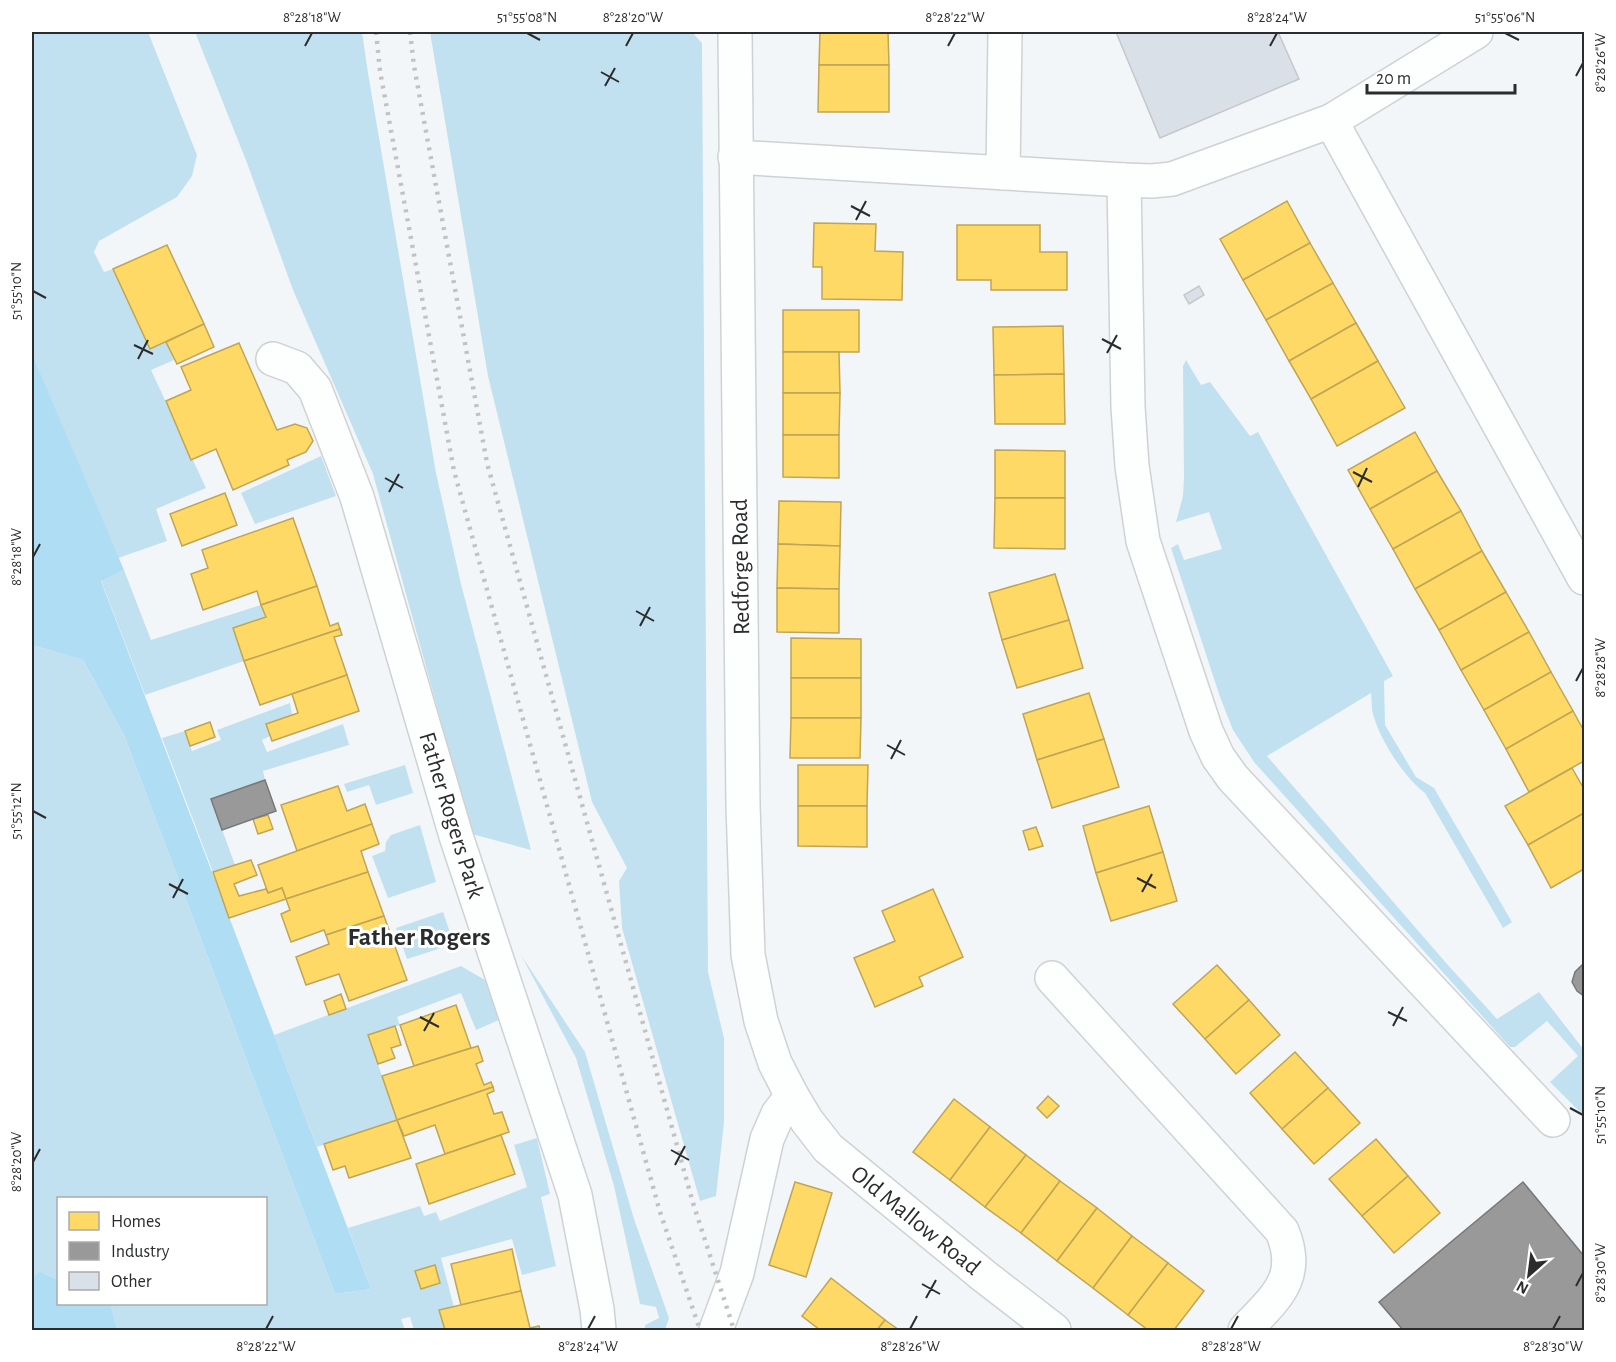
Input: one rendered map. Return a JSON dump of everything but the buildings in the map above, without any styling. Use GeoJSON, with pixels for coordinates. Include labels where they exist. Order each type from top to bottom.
{"type":"FeatureCollection","features":[{"type":"Feature","properties":{"kind":"street","name":"Redforge Road"},"geometry":{"type":"LineString","coordinates":[[735,32],[743,805],[748,955],[761,1021],[775,1063],[792,1096]]}},
{"type":"Feature","properties":{"kind":"street"},"geometry":{"type":"LineString","coordinates":[[1003,173],[1005,32]]}},
{"type":"Feature","properties":{"kind":"street"},"geometry":{"type":"LineString","coordinates":[[735,157],[1124,180],[1172,179],[1331,121],[1476,32]]}},
{"type":"Feature","properties":{"kind":"street"},"geometry":{"type":"LineString","coordinates":[[1331,121],[1584,578]]}},
{"type":"Feature","properties":{"kind":"street"},"geometry":{"type":"LineString","coordinates":[[1124,180],[1127,395],[1132,466],[1143,541],[1206,730],[1218,757],[1233,778],[1553,1120]]}},
{"type":"Feature","properties":{"kind":"street","name":"Father Rogers Park"},"geometry":{"type":"LineString","coordinates":[[273,359],[297,368],[315,389],[357,497],[456,836],[575,1195],[599,1330]]}},
{"type":"Feature","properties":{"kind":"street"},"geometry":{"type":"LineString","coordinates":[[1052,978],[1282,1231],[1290,1257],[1286,1283],[1278,1295],[1245,1330]]}},
{"type":"Feature","properties":{"kind":"street"},"geometry":{"type":"LineString","coordinates":[[716,1330],[737,1273],[767,1139],[778,1114],[792,1096]]}},
{"type":"Feature","properties":{"kind":"street","name":"Old Mallow Road"},"geometry":{"type":"LineString","coordinates":[[792,1096],[807,1121],[828,1148],[1054,1330]]}},
{"type":"Feature","properties":{"kind":"shaded area"},"geometry":{"type":"Polygon","coordinates":[[[32,32],[148,32],[197,155],[192,176],[177,197],[99,241],[94,252],[104,272],[113,269],[150,349],[166,342],[174,360],[151,370],[206,488],[156,509],[167,541],[118,558],[32,353],[32,32]]]}},
{"type":"Feature","properties":{"kind":"shaded area"},"geometry":{"type":"Polygon","coordinates":[[[195,32],[362,32],[436,473],[461,584],[531,850],[472,834],[373,474],[293,290],[247,163],[195,32]]]}},
{"type":"Feature","properties":{"kind":"shaded area"},"geometry":{"type":"Polygon","coordinates":[[[430,32],[692,32],[702,43],[708,972],[724,1038],[724,1122],[716,1196],[700,1201],[622,928],[619,881],[627,868],[592,802],[488,376],[430,32]]]}},
{"type":"Feature","properties":{"kind":"shaded area"},"geometry":{"type":"Polygon","coordinates":[[[32,353],[124,570],[101,581],[371,1289],[335,1294],[124,735],[83,660],[32,645],[32,353]]]}},
{"type":"Feature","properties":{"kind":"shaded area"},"geometry":{"type":"Polygon","coordinates":[[[1186,360],[1201,385],[1210,382],[1250,436],[1258,432],[1393,676],[1384,681],[1385,725],[1416,777],[1434,788],[1512,922],[1503,928],[1425,793],[1402,769],[1388,748],[1377,727],[1371,693],[1267,756],[1497,1019],[1539,992],[1584,1050],[1584,1116],[1550,1082],[1578,1056],[1547,1021],[1515,1047],[1510,1047],[1254,762],[1233,730],[1171,548],[1178,544],[1184,560],[1222,549],[1209,512],[1176,522],[1183,496],[1183,366],[1186,360]]]}},
{"type":"Feature","properties":{"kind":"shaded area"},"geometry":{"type":"Polygon","coordinates":[[[321,456],[336,496],[255,524],[241,493],[321,456]]]}},
{"type":"Feature","properties":{"kind":"shaded area"},"geometry":{"type":"Polygon","coordinates":[[[124,570],[151,640],[261,605],[266,617],[233,628],[244,661],[145,695],[101,580],[124,570]]]}},
{"type":"Feature","properties":{"kind":"shaded area"},"geometry":{"type":"Polygon","coordinates":[[[32,645],[83,660],[124,735],[335,1294],[371,1289],[348,1228],[420,1206],[424,1216],[436,1212],[440,1221],[527,1187],[514,1145],[537,1138],[550,1194],[541,1197],[556,1266],[522,1275],[512,1239],[441,1258],[454,1307],[440,1310],[445,1330],[414,1330],[410,1317],[401,1319],[405,1330],[117,1330],[111,1305],[267,1305],[267,1197],[57,1197],[57,1280],[39,1271],[32,1279],[32,645]]]}},
{"type":"Feature","properties":{"kind":"shaded area"},"geometry":{"type":"Polygon","coordinates":[[[290,703],[292,715],[266,724],[270,736],[262,740],[267,752],[343,724],[349,745],[263,771],[265,780],[211,799],[235,865],[213,872],[162,738],[185,731],[192,751],[221,740],[217,730],[290,703]]]}},
{"type":"Feature","properties":{"kind":"shaded area"},"geometry":{"type":"Polygon","coordinates":[[[405,765],[413,793],[376,805],[369,785],[347,792],[344,784],[405,765]]]}},
{"type":"Feature","properties":{"kind":"shaded area"},"geometry":{"type":"Polygon","coordinates":[[[420,825],[436,882],[388,898],[372,856],[385,851],[386,842],[391,835],[420,825]]]}},
{"type":"Feature","properties":{"kind":"shaded area"},"geometry":{"type":"Polygon","coordinates":[[[443,912],[454,944],[407,959],[396,928],[443,912]]]}},
{"type":"Feature","properties":{"kind":"shaded area"},"geometry":{"type":"Polygon","coordinates":[[[521,955],[585,1052],[634,1219],[669,1318],[665,1330],[645,1330],[645,1325],[659,1318],[656,1307],[640,1304],[614,1186],[576,1058],[521,955]]]}},
{"type":"Feature","properties":{"kind":"shaded area"},"geometry":{"type":"Polygon","coordinates":[[[461,966],[485,980],[499,1020],[476,1030],[461,993],[397,1017],[400,1025],[368,1035],[397,1120],[317,1147],[274,1035],[461,966]]]}},
{"type":"Feature","properties":{"kind":"shaded area"},"geometry":{"type":"Polygon","coordinates":[[[39,1271],[57,1280],[57,1305],[111,1305],[117,1330],[32,1330],[32,1279],[39,1271]]]}},
{"type":"Feature","properties":{"kind":"railway"},"geometry":{"type":"LineString","coordinates":[[376,32],[380,71],[454,471],[660,1212],[700,1330]]}},
{"type":"Feature","properties":{"kind":"railway"},"geometry":{"type":"LineString","coordinates":[[410,32],[414,66],[487,463],[693,1203],[734,1330]]}},
{"type":"Feature","properties":{"kind":"district","name":"Father Rogers"},"geometry":{"type":"Point","coordinates":[419,936]}}]}
